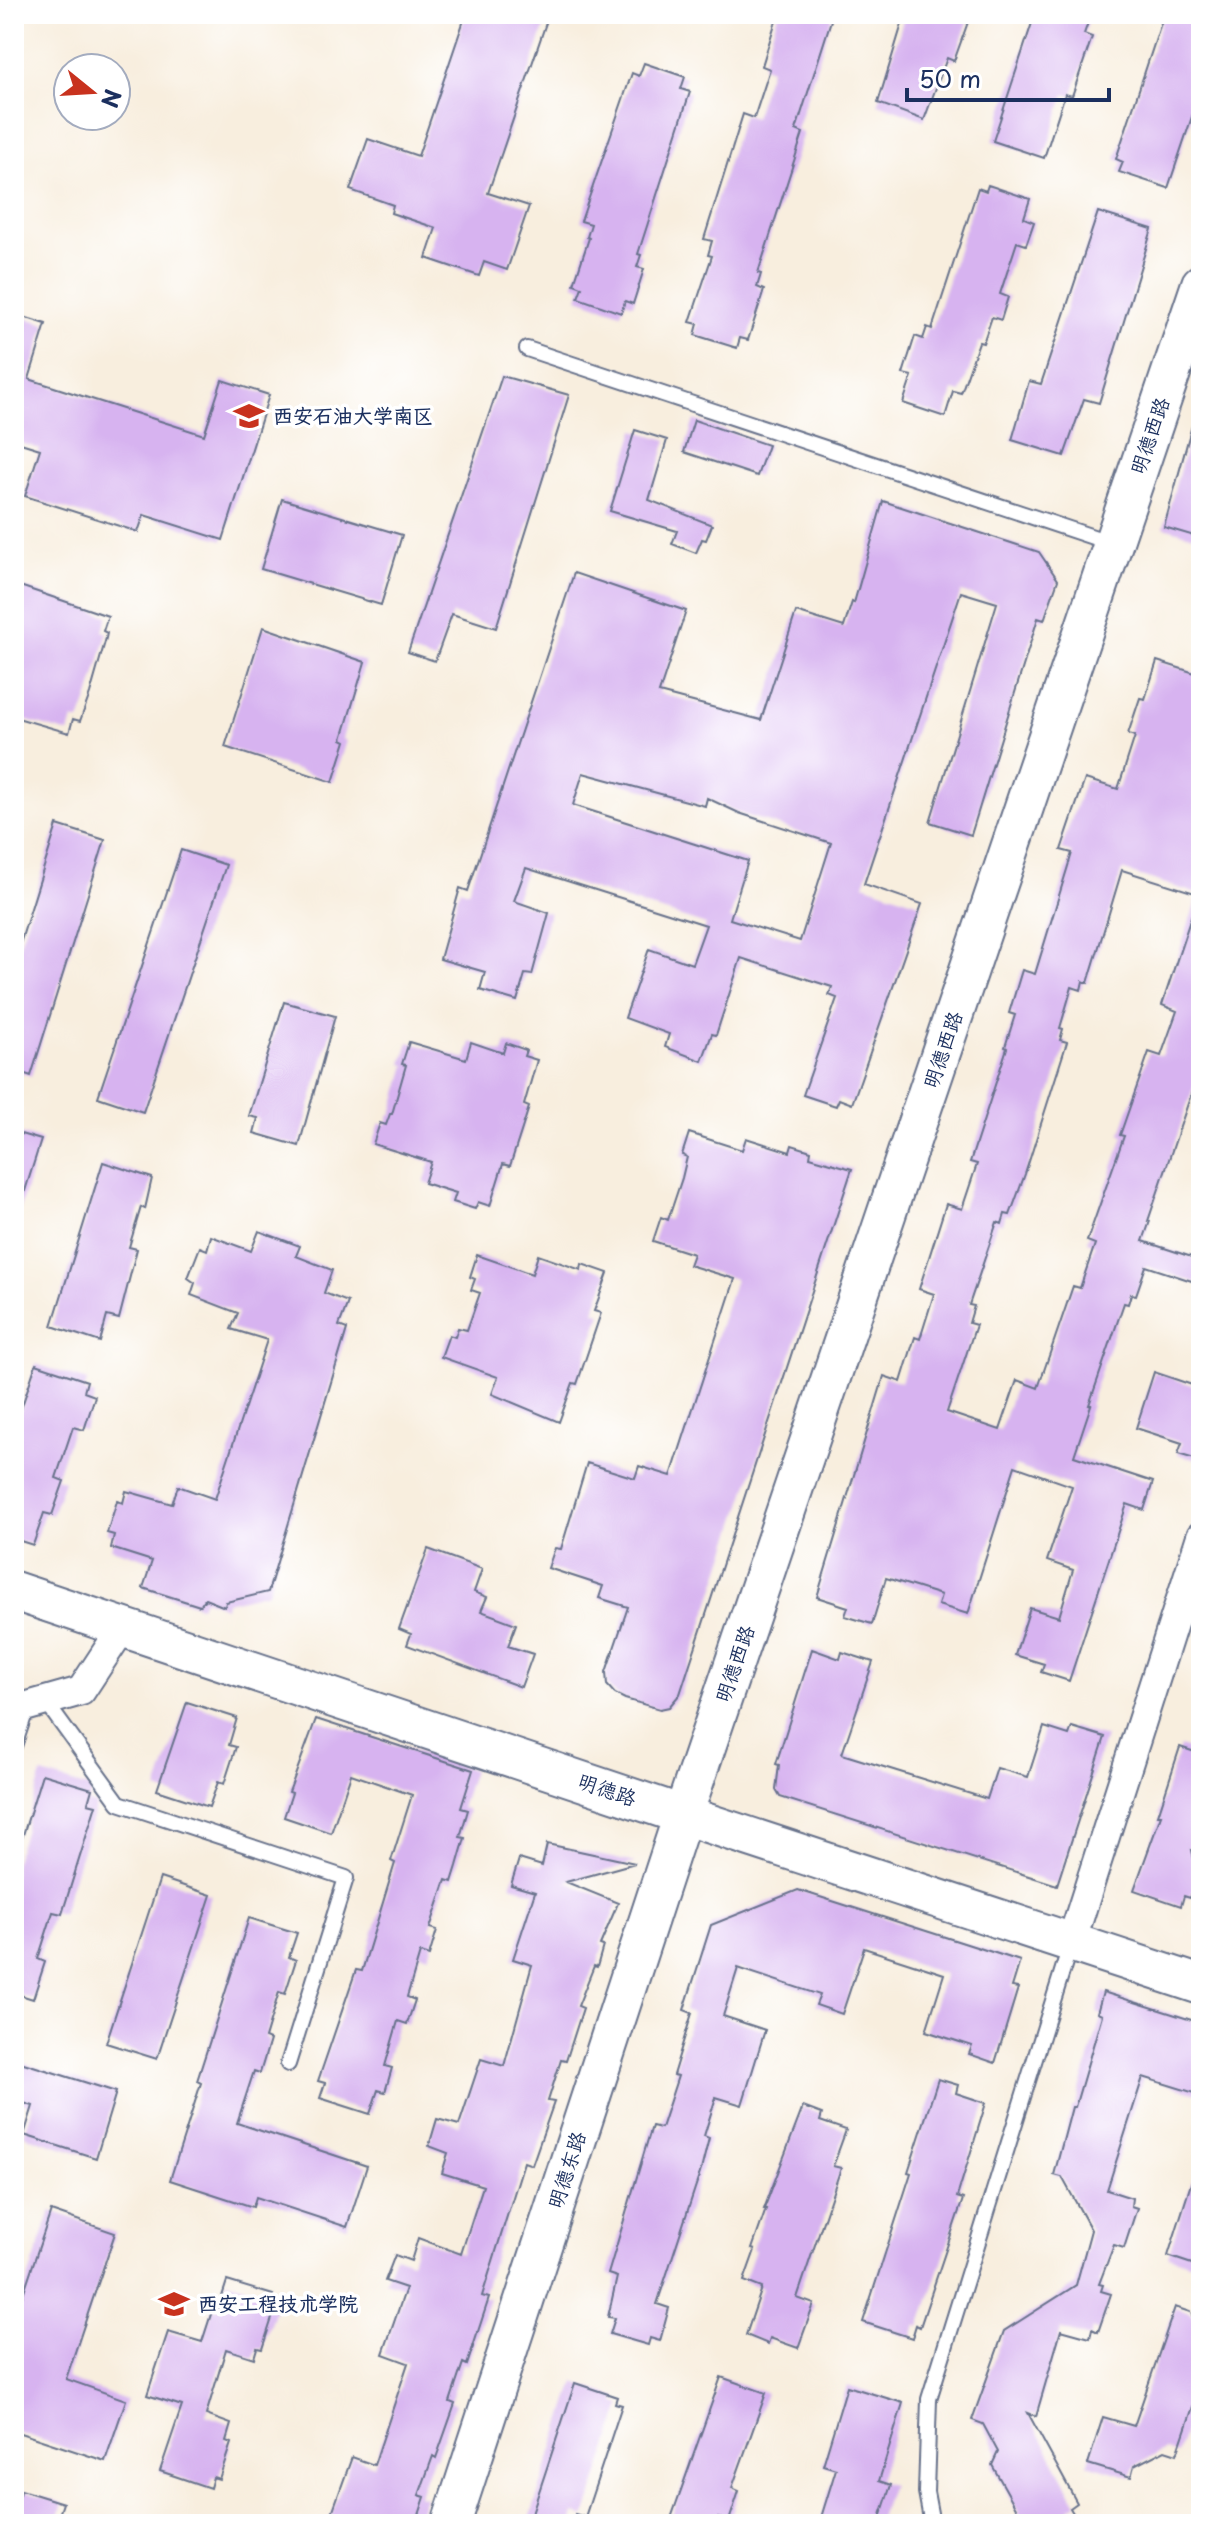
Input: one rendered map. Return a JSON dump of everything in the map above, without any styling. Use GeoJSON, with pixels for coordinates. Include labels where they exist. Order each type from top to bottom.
{"type":"FeatureCollection","features":[{"type":"Feature","properties":{"kind":"street","name":"明德西路"},"geometry":{"type":"LineString","coordinates":[[683,1815],[1201,284]]}},
{"type":"Feature","properties":{"kind":"street"},"geometry":{"type":"LineString","coordinates":[[1071,1943],[1201,1536]]}},
{"type":"Feature","properties":{"kind":"street","name":"明德路"},"geometry":{"type":"LineString","coordinates":[[14,1591],[1201,1985]]}},
{"type":"Feature","properties":{"kind":"street"},"geometry":{"type":"LineString","coordinates":[[29,1706],[81,1691],[123,1627]]}},
{"type":"Feature","properties":{"kind":"street","name":"明德东路"},"geometry":{"type":"LineString","coordinates":[[451,2524],[683,1815]]}},
{"type":"Feature","properties":{"kind":"lane"},"geometry":{"type":"LineString","coordinates":[[527,349],[1114,544]]}},
{"type":"Feature","properties":{"kind":"lane"},"geometry":{"type":"LineString","coordinates":[[14,1746],[29,1706],[119,1803],[346,1878],[288,2064]]}},
{"type":"Feature","properties":{"kind":"lane"},"geometry":{"type":"LineString","coordinates":[[932,2524],[926,2492],[929,2399],[1071,1943]]}},
{"type":"Feature","properties":{"kind":"building"},"geometry":{"type":"Polygon","coordinates":[[[466,14],[549,14],[488,193],[529,206],[507,270],[484,262],[479,276],[426,258],[436,228],[391,213],[393,205],[350,190],[368,139],[418,156],[466,14]]]}},
{"type":"Feature","properties":{"kind":"building"},"geometry":{"type":"Polygon","coordinates":[[[778,14],[833,14],[796,130],[803,133],[758,273],[761,274],[757,287],[764,290],[748,340],[740,338],[737,348],[695,335],[698,324],[690,322],[712,256],[708,255],[712,241],[704,239],[743,114],[754,118],[770,69],[762,66],[778,14]]]}},
{"type":"Feature","properties":{"kind":"building"},"geometry":{"type":"Polygon","coordinates":[[[905,14],[960,14],[959,18],[968,22],[954,61],[947,58],[924,120],[878,103],[905,14]]]}},
{"type":"Feature","properties":{"kind":"building"},"geometry":{"type":"Polygon","coordinates":[[[1044,14],[1091,14],[1084,34],[1092,37],[1072,96],[1065,94],[1044,158],[993,141],[1033,20],[1041,22],[1044,14]]]}},
{"type":"Feature","properties":{"kind":"building"},"geometry":{"type":"Polygon","coordinates":[[[1164,14],[1201,14],[1201,90],[1168,188],[1119,172],[1123,162],[1116,159],[1164,14]]]}},
{"type":"Feature","properties":{"kind":"building"},"geometry":{"type":"Polygon","coordinates":[[[644,63],[685,77],[681,89],[690,92],[638,254],[641,255],[637,267],[644,269],[633,304],[625,301],[621,313],[578,298],[582,287],[574,284],[591,224],[581,221],[632,73],[639,76],[644,63]]]}},
{"type":"Feature","properties":{"kind":"building"},"geometry":{"type":"Polygon","coordinates":[[[988,185],[1030,199],[1024,218],[1034,222],[1026,245],[1017,242],[1000,294],[1008,297],[1001,320],[992,317],[983,343],[979,342],[961,393],[953,391],[945,417],[903,403],[912,376],[903,374],[915,336],[923,339],[927,327],[932,329],[978,188],[986,191],[988,185]]]}},
{"type":"Feature","properties":{"kind":"building"},"geometry":{"type":"Polygon","coordinates":[[[1098,212],[1152,229],[1099,403],[1084,399],[1064,456],[1012,440],[1029,381],[1041,384],[1098,212]]]}},
{"type":"Feature","properties":{"kind":"building"},"geometry":{"type":"Polygon","coordinates":[[[14,314],[46,324],[29,379],[204,435],[222,380],[269,395],[223,540],[144,515],[138,532],[25,496],[40,449],[14,441],[14,314]]]}},
{"type":"Feature","properties":{"kind":"building"},"geometry":{"type":"Polygon","coordinates":[[[502,376],[569,395],[496,628],[452,614],[435,661],[408,652],[502,376]]]}},
{"type":"Feature","properties":{"kind":"building"},"geometry":{"type":"Polygon","coordinates":[[[1196,411],[1201,412],[1201,538],[1164,527],[1196,411]]]}},
{"type":"Feature","properties":{"kind":"building"},"geometry":{"type":"Polygon","coordinates":[[[694,420],[768,445],[757,476],[684,452],[694,420]]]}},
{"type":"Feature","properties":{"kind":"building"},"geometry":{"type":"Polygon","coordinates":[[[635,430],[667,440],[649,500],[712,525],[696,553],[672,544],[677,531],[610,511],[635,430]]]}},
{"type":"Feature","properties":{"kind":"building"},"geometry":{"type":"Polygon","coordinates":[[[282,499],[402,535],[381,605],[261,569],[282,499]]]}},
{"type":"Feature","properties":{"kind":"building"},"geometry":{"type":"Polygon","coordinates":[[[883,501],[1039,552],[1058,580],[1044,620],[1038,618],[971,835],[930,822],[997,603],[961,592],[864,884],[922,904],[852,1104],[839,1099],[836,1106],[803,1095],[837,998],[829,995],[832,987],[741,958],[716,1035],[712,1034],[702,1061],[665,1047],[669,1034],[625,1018],[649,949],[692,964],[706,925],[526,868],[514,901],[549,913],[532,975],[525,974],[517,1001],[480,990],[485,972],[440,959],[460,888],[468,891],[574,573],[686,611],[659,693],[761,720],[796,612],[844,627],[854,603],[883,501]],[[583,773],[573,805],[748,861],[730,919],[800,941],[831,843],[739,813],[707,798],[705,806],[583,773]]]}},
{"type":"Feature","properties":{"kind":"building"},"geometry":{"type":"Polygon","coordinates":[[[14,584],[108,616],[103,631],[107,633],[106,638],[90,694],[80,721],[73,719],[69,733],[14,717],[14,584]]]}},
{"type":"Feature","properties":{"kind":"building"},"geometry":{"type":"Polygon","coordinates":[[[263,627],[365,662],[333,782],[225,747],[263,627]]]}},
{"type":"Feature","properties":{"kind":"building"},"geometry":{"type":"Polygon","coordinates":[[[1157,661],[1201,675],[1201,895],[1122,870],[1088,983],[1083,981],[1081,990],[1072,987],[1060,1028],[1063,1029],[1060,1040],[1067,1042],[1025,1174],[1010,1215],[1005,1214],[1002,1224],[997,1222],[969,1305],[974,1306],[969,1323],[976,1325],[947,1412],[1000,1430],[1017,1380],[1038,1388],[1073,1286],[1080,1288],[1095,1244],[1087,1241],[1124,1136],[1120,1135],[1149,1052],[1161,1056],[1177,1011],[1162,1005],[1197,899],[1201,900],[1201,1065],[1143,1241],[1201,1260],[1201,1284],[1146,1266],[1136,1295],[1131,1294],[1128,1304],[1124,1303],[1089,1405],[1074,1456],[1153,1482],[1144,1510],[1127,1504],[1069,1681],[1041,1672],[1044,1664],[1015,1655],[1030,1608],[1059,1617],[1073,1570],[1047,1561],[1072,1486],[1015,1466],[968,1614],[938,1605],[941,1595],[886,1578],[872,1624],[845,1616],[848,1607],[817,1597],[884,1376],[901,1382],[915,1337],[920,1339],[934,1294],[919,1289],[946,1204],[962,1209],[977,1164],[970,1162],[1007,1048],[1015,1015],[1009,1013],[1022,970],[1035,974],[1072,853],[1061,850],[1085,779],[1118,789],[1135,736],[1128,734],[1140,698],[1145,699],[1157,661]]]}},
{"type":"Feature","properties":{"kind":"building"},"geometry":{"type":"Polygon","coordinates":[[[57,825],[105,840],[31,1076],[14,1070],[14,963],[57,825]]]}},
{"type":"Feature","properties":{"kind":"building"},"geometry":{"type":"Polygon","coordinates":[[[181,850],[226,865],[143,1112],[98,1097],[181,850]]]}},
{"type":"Feature","properties":{"kind":"building"},"geometry":{"type":"Polygon","coordinates":[[[284,1002],[335,1016],[299,1146],[254,1133],[258,1118],[249,1116],[284,1002]]]}},
{"type":"Feature","properties":{"kind":"building"},"geometry":{"type":"Polygon","coordinates":[[[409,1042],[466,1059],[471,1042],[503,1053],[506,1043],[526,1050],[524,1056],[537,1060],[524,1105],[529,1107],[510,1166],[503,1164],[490,1206],[478,1202],[475,1209],[453,1202],[456,1193],[424,1183],[431,1162],[373,1144],[380,1123],[386,1125],[392,1114],[409,1042]]]}},
{"type":"Feature","properties":{"kind":"building"},"geometry":{"type":"Polygon","coordinates":[[[14,1132],[41,1140],[19,1210],[14,1210],[14,1132]]]}},
{"type":"Feature","properties":{"kind":"building"},"geometry":{"type":"Polygon","coordinates":[[[689,1133],[742,1150],[746,1138],[790,1152],[792,1145],[811,1151],[810,1157],[852,1169],[680,1694],[669,1707],[660,1709],[625,1699],[607,1685],[606,1672],[628,1607],[599,1598],[603,1586],[548,1568],[555,1548],[561,1549],[587,1463],[635,1478],[639,1466],[671,1476],[735,1279],[689,1265],[693,1254],[653,1241],[661,1217],[668,1220],[682,1178],[687,1157],[682,1155],[689,1133]]]}},
{"type":"Feature","properties":{"kind":"building"},"geometry":{"type":"Polygon","coordinates":[[[103,1162],[152,1178],[145,1209],[141,1207],[129,1247],[137,1249],[119,1319],[107,1316],[100,1342],[52,1326],[103,1162]]]}},
{"type":"Feature","properties":{"kind":"building"},"geometry":{"type":"Polygon","coordinates":[[[259,1231],[300,1246],[296,1256],[332,1270],[324,1293],[348,1302],[339,1326],[347,1329],[268,1592],[226,1602],[225,1607],[205,1599],[200,1606],[143,1588],[152,1561],[111,1548],[114,1535],[107,1533],[117,1501],[123,1503],[126,1491],[172,1504],[178,1486],[215,1499],[267,1340],[231,1329],[238,1313],[191,1295],[195,1283],[188,1278],[200,1247],[207,1250],[211,1236],[251,1251],[259,1231]]]}},
{"type":"Feature","properties":{"kind":"building"},"geometry":{"type":"Polygon","coordinates":[[[477,1255],[532,1274],[538,1255],[581,1270],[582,1264],[608,1273],[594,1311],[601,1313],[577,1384],[573,1383],[559,1422],[492,1394],[498,1377],[441,1357],[449,1335],[455,1337],[458,1328],[467,1330],[480,1293],[471,1290],[475,1279],[470,1277],[477,1255]]]}},
{"type":"Feature","properties":{"kind":"building"},"geometry":{"type":"Polygon","coordinates":[[[36,1364],[87,1381],[84,1392],[95,1396],[84,1430],[73,1427],[56,1478],[64,1481],[52,1515],[44,1513],[33,1545],[14,1539],[14,1430],[36,1364]]]}},
{"type":"Feature","properties":{"kind":"building"},"geometry":{"type":"Polygon","coordinates":[[[1154,1372],[1201,1388],[1201,1461],[1178,1454],[1182,1443],[1136,1428],[1154,1372]]]}},
{"type":"Feature","properties":{"kind":"building"},"geometry":{"type":"Polygon","coordinates":[[[428,1549],[482,1569],[474,1592],[487,1597],[481,1611],[516,1624],[508,1646],[533,1654],[521,1687],[407,1645],[411,1634],[399,1629],[428,1549]]]}},
{"type":"Feature","properties":{"kind":"building"},"geometry":{"type":"Polygon","coordinates":[[[812,1649],[840,1659],[842,1652],[873,1662],[842,1754],[987,1799],[997,1768],[1028,1777],[1044,1727],[1069,1735],[1072,1727],[1105,1737],[1057,1885],[780,1797],[776,1790],[779,1765],[776,1764],[812,1649]]]}},
{"type":"Feature","properties":{"kind":"building"},"geometry":{"type":"Polygon","coordinates":[[[187,1702],[237,1718],[229,1745],[236,1747],[224,1784],[218,1782],[209,1807],[157,1790],[187,1702]]]}},
{"type":"Feature","properties":{"kind":"building"},"geometry":{"type":"Polygon","coordinates":[[[316,1719],[473,1770],[461,1808],[468,1810],[460,1837],[465,1838],[457,1866],[452,1882],[446,1880],[430,1928],[437,1930],[429,1956],[420,1953],[407,1997],[415,2000],[407,2024],[398,2021],[385,2066],[392,2068],[385,2092],[378,2090],[370,2114],[320,2098],[325,2083],[318,2081],[356,1970],[362,1971],[412,1795],[351,1774],[331,1833],[284,1817],[292,1793],[289,1792],[316,1719]]]}},
{"type":"Feature","properties":{"kind":"building"},"geometry":{"type":"Polygon","coordinates":[[[1180,1747],[1201,1754],[1201,1852],[1192,1850],[1198,1876],[1190,1898],[1184,1896],[1181,1906],[1134,1890],[1161,1815],[1158,1815],[1180,1747]]]}},
{"type":"Feature","properties":{"kind":"building"},"geometry":{"type":"Polygon","coordinates":[[[42,1774],[92,1789],[88,1803],[96,1805],[62,1914],[53,1912],[38,1959],[45,1962],[33,1999],[14,1993],[14,1864],[42,1774]]]}},
{"type":"Feature","properties":{"kind":"building"},"geometry":{"type":"Polygon","coordinates":[[[547,1844],[635,1863],[566,1882],[618,1903],[600,1945],[603,1946],[597,1967],[594,1966],[578,2006],[583,2008],[566,2061],[561,2060],[548,2101],[554,2102],[532,2165],[524,2162],[482,2296],[489,2298],[467,2365],[463,2363],[450,2402],[455,2404],[436,2458],[433,2456],[419,2495],[425,2497],[416,2524],[328,2524],[352,2457],[374,2465],[408,2363],[383,2354],[406,2288],[385,2281],[395,2255],[411,2261],[418,2238],[461,2254],[483,2186],[442,2173],[448,2153],[429,2146],[437,2119],[459,2125],[481,2059],[504,2066],[532,1965],[513,1959],[535,1892],[511,1885],[519,1859],[542,1866],[547,1844]]]}},
{"type":"Feature","properties":{"kind":"building"},"geometry":{"type":"Polygon","coordinates":[[[160,1878],[211,1895],[157,2059],[106,2043],[160,1878]]]}},
{"type":"Feature","properties":{"kind":"building"},"geometry":{"type":"Polygon","coordinates":[[[798,1890],[1020,1961],[1012,1987],[1018,1988],[995,2063],[969,2054],[972,2046],[926,2031],[944,1974],[864,1948],[842,2014],[816,2005],[820,1995],[738,1968],[723,2016],[765,2030],[742,2105],[716,2097],[704,2136],[709,2138],[701,2170],[657,2304],[669,2308],[660,2341],[650,2338],[648,2345],[610,2334],[615,2318],[608,2317],[617,2277],[608,2274],[652,2126],[661,2128],[678,2076],[673,2075],[692,2013],[684,2010],[711,1925],[798,1890]]]}},
{"type":"Feature","properties":{"kind":"building"},"geometry":{"type":"Polygon","coordinates":[[[249,1918],[297,1933],[289,1957],[296,1960],[285,1994],[279,1992],[265,2038],[270,2040],[260,2073],[254,2071],[237,2123],[367,2166],[347,2227],[256,2197],[253,2207],[170,2180],[201,2083],[197,2081],[249,1918]]]}},
{"type":"Feature","properties":{"kind":"building"},"geometry":{"type":"Polygon","coordinates":[[[1103,1992],[1201,2023],[1201,2095],[1143,2077],[1107,2190],[1132,2198],[1131,2206],[1137,2208],[1124,2248],[1114,2245],[1099,2284],[1103,2285],[1101,2291],[1111,2294],[1098,2332],[1092,2329],[1090,2338],[1061,2330],[1036,2416],[1028,2413],[1077,2503],[1070,2508],[1073,2513],[1053,2524],[1025,2524],[992,2465],[998,2452],[983,2424],[972,2420],[1004,2331],[1076,2285],[1091,2230],[1062,2177],[1054,2175],[1102,2015],[1097,2013],[1103,1992]]]}},
{"type":"Feature","properties":{"kind":"building"},"geometry":{"type":"Polygon","coordinates":[[[14,2060],[116,2092],[96,2158],[24,2135],[33,2106],[14,2100],[14,2060]]]}},
{"type":"Feature","properties":{"kind":"building"},"geometry":{"type":"Polygon","coordinates":[[[938,2079],[958,2085],[956,2093],[986,2103],[957,2197],[963,2199],[920,2327],[916,2325],[912,2338],[863,2322],[938,2079]]]}},
{"type":"Feature","properties":{"kind":"building"},"geometry":{"type":"Polygon","coordinates":[[[803,2107],[822,2114],[820,2121],[846,2130],[833,2166],[841,2168],[797,2298],[814,2304],[798,2348],[770,2338],[768,2344],[746,2335],[762,2288],[744,2281],[764,2209],[803,2107]]]}},
{"type":"Feature","properties":{"kind":"building"},"geometry":{"type":"Polygon","coordinates":[[[1196,2168],[1201,2169],[1201,2267],[1168,2256],[1196,2168]]]}},
{"type":"Feature","properties":{"kind":"building"},"geometry":{"type":"Polygon","coordinates":[[[51,2211],[115,2233],[66,2379],[126,2400],[105,2461],[14,2431],[14,2321],[51,2211]]]}},
{"type":"Feature","properties":{"kind":"building"},"geometry":{"type":"Polygon","coordinates":[[[227,2281],[273,2295],[269,2307],[275,2309],[262,2349],[257,2348],[254,2358],[226,2349],[206,2415],[231,2424],[226,2441],[231,2443],[219,2479],[213,2477],[210,2488],[160,2471],[182,2406],[147,2395],[168,2332],[202,2342],[213,2308],[218,2309],[227,2281]]]}},
{"type":"Feature","properties":{"kind":"building"},"geometry":{"type":"Polygon","coordinates":[[[1175,2307],[1190,2312],[1201,2323],[1201,2383],[1177,2454],[1165,2450],[1134,2466],[1131,2477],[1088,2464],[1103,2417],[1134,2426],[1175,2307]]]}},
{"type":"Feature","properties":{"kind":"building"},"geometry":{"type":"Polygon","coordinates":[[[721,2377],[766,2393],[732,2488],[739,2491],[729,2521],[718,2518],[716,2524],[669,2524],[721,2377]]]}},
{"type":"Feature","properties":{"kind":"building"},"geometry":{"type":"Polygon","coordinates":[[[575,2383],[617,2397],[615,2403],[622,2405],[585,2517],[575,2514],[572,2524],[545,2524],[530,2519],[575,2383]]]}},
{"type":"Feature","properties":{"kind":"building"},"geometry":{"type":"Polygon","coordinates":[[[847,2386],[903,2403],[879,2481],[891,2485],[878,2524],[819,2524],[836,2469],[823,2465],[847,2386]]]}},
{"type":"Feature","properties":{"kind":"building"},"geometry":{"type":"Polygon","coordinates":[[[21,2490],[63,2503],[56,2524],[14,2524],[14,2493],[20,2495],[21,2490]]]}},
{"type":"Feature","properties":{"kind":"place","name":"西安石油大学南区"},"geometry":{"type":"Point","coordinates":[249,416]}},
{"type":"Feature","properties":{"kind":"place","name":"西安工程技术学院"},"geometry":{"type":"Point","coordinates":[174,2304]}}]}
